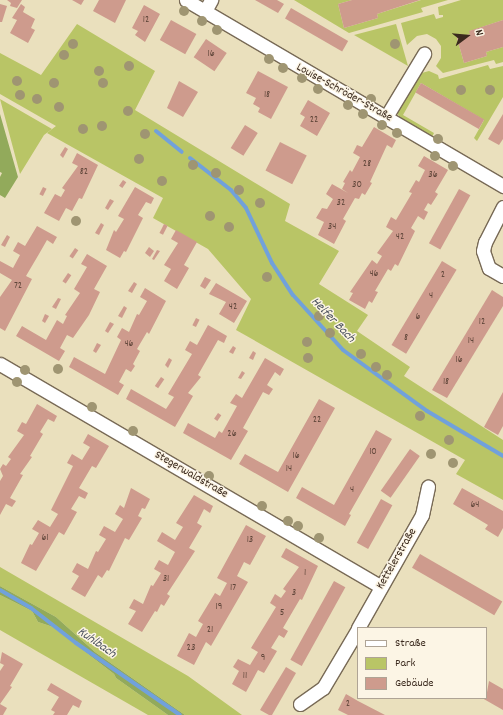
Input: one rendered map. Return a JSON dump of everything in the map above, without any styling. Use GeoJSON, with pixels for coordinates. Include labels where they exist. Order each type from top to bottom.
{"type":"FeatureCollection","features":[{"type":"Feature","properties":{"kind":"street","name":"Louise-Schröder-Straße"},"geometry":{"type":"LineString","coordinates":[[186,0],[208,6],[386,117],[503,186]]}},
{"type":"Feature","properties":{"kind":"street"},"geometry":{"type":"LineString","coordinates":[[386,117],[424,54]]}},
{"type":"Feature","properties":{"kind":"street"},"geometry":{"type":"LineString","coordinates":[[503,207],[485,242],[484,251],[489,268],[503,276]]}},
{"type":"Feature","properties":{"kind":"street","name":"Stegerwaldstraße"},"geometry":{"type":"LineString","coordinates":[[0,364],[381,587]]}},
{"type":"Feature","properties":{"kind":"street","name":"Kettelerstraße"},"geometry":{"type":"LineString","coordinates":[[359,627],[422,515],[428,487]]}},
{"type":"Feature","properties":{"kind":"street","name":"Kettelerstraße"},"geometry":{"type":"LineString","coordinates":[[300,704],[322,688],[357,630]]}},
{"type":"Feature","properties":{"kind":"green space"},"geometry":{"type":"Polygon","coordinates":[[[294,0],[352,0],[338,4],[344,28],[378,18],[377,14],[421,0],[448,0],[421,8],[423,12],[349,33],[294,0]]]}},
{"type":"Feature","properties":{"kind":"green space"},"geometry":{"type":"Polygon","coordinates":[[[461,0],[503,0],[503,20],[470,31],[470,34],[457,38],[464,63],[487,56],[486,52],[503,47],[503,62],[496,64],[494,60],[443,73],[436,66],[441,58],[441,46],[436,39],[427,34],[417,36],[407,45],[401,23],[434,14],[436,19],[443,17],[443,15],[439,15],[438,7],[461,0]]]}},
{"type":"Feature","properties":{"kind":"green space"},"geometry":{"type":"Polygon","coordinates":[[[77,24],[155,71],[135,110],[290,204],[285,221],[339,251],[319,284],[368,315],[357,331],[410,367],[404,376],[503,440],[503,500],[456,474],[465,460],[236,330],[251,299],[208,249],[153,218],[163,198],[47,133],[56,126],[0,94],[0,53],[41,75],[77,24]]]}},
{"type":"Feature","properties":{"kind":"green space"},"geometry":{"type":"Polygon","coordinates":[[[396,24],[408,66],[354,35],[396,24]]]}},
{"type":"Feature","properties":{"kind":"green space"},"geometry":{"type":"Polygon","coordinates":[[[488,65],[490,69],[503,66],[503,97],[477,141],[474,138],[484,120],[421,83],[403,115],[434,133],[432,137],[400,118],[396,111],[418,74],[429,71],[438,75],[439,79],[488,65]]]}},
{"type":"Feature","properties":{"kind":"green space"},"geometry":{"type":"Polygon","coordinates":[[[0,99],[52,129],[44,135],[20,174],[0,99]]]}},
{"type":"Feature","properties":{"kind":"green space"},"geometry":{"type":"Polygon","coordinates":[[[0,114],[18,177],[5,198],[0,195],[0,177],[2,173],[0,172],[0,114]]]}},
{"type":"Feature","properties":{"kind":"green space"},"geometry":{"type":"Polygon","coordinates":[[[0,567],[188,676],[242,715],[185,715],[95,652],[56,617],[0,586],[0,567]]]}},
{"type":"Feature","properties":{"kind":"green space"},"geometry":{"type":"Polygon","coordinates":[[[0,586],[56,617],[95,652],[185,715],[168,715],[116,678],[114,674],[53,627],[38,622],[32,611],[0,595],[0,586]]]}},
{"type":"Feature","properties":{"kind":"green space"},"geometry":{"type":"Polygon","coordinates":[[[0,595],[32,611],[38,622],[53,627],[114,674],[116,678],[168,715],[148,715],[0,630],[0,595]]]}},
{"type":"Feature","properties":{"kind":"building"},"geometry":{"type":"Polygon","coordinates":[[[7,0],[22,0],[17,8],[10,6],[11,3],[7,0]]]}},
{"type":"Feature","properties":{"kind":"building"},"geometry":{"type":"Polygon","coordinates":[[[72,0],[84,0],[81,5],[72,0]]]}},
{"type":"Feature","properties":{"kind":"building"},"geometry":{"type":"Polygon","coordinates":[[[99,0],[126,0],[115,23],[93,11],[99,0]]]}},
{"type":"Feature","properties":{"kind":"building"},"geometry":{"type":"Polygon","coordinates":[[[255,0],[277,0],[284,4],[278,13],[255,0]]]}},
{"type":"Feature","properties":{"kind":"building"},"geometry":{"type":"Polygon","coordinates":[[[352,0],[420,0],[377,14],[378,18],[344,28],[338,4],[352,0]]]}},
{"type":"Feature","properties":{"kind":"building"},"geometry":{"type":"Polygon","coordinates":[[[0,4],[7,6],[2,22],[0,22],[0,4]]]}},
{"type":"Feature","properties":{"kind":"building"},"geometry":{"type":"Polygon","coordinates":[[[21,4],[25,7],[23,12],[35,19],[31,28],[35,30],[28,43],[10,33],[17,20],[12,18],[21,4]]]}},
{"type":"Feature","properties":{"kind":"building"},"geometry":{"type":"Polygon","coordinates":[[[144,5],[160,14],[145,42],[135,35],[138,31],[132,28],[144,5]]]}},
{"type":"Feature","properties":{"kind":"building"},"geometry":{"type":"Polygon","coordinates":[[[291,8],[348,41],[342,51],[285,18],[291,8]]]}},
{"type":"Feature","properties":{"kind":"building"},"geometry":{"type":"Polygon","coordinates":[[[171,20],[196,34],[185,54],[160,40],[171,20]]]}},
{"type":"Feature","properties":{"kind":"building"},"geometry":{"type":"Polygon","coordinates":[[[503,20],[503,47],[486,52],[487,56],[464,63],[457,38],[470,34],[469,31],[503,20]]]}},
{"type":"Feature","properties":{"kind":"building"},"geometry":{"type":"Polygon","coordinates":[[[206,39],[227,53],[214,71],[194,57],[206,39]]]}},
{"type":"Feature","properties":{"kind":"building"},"geometry":{"type":"Polygon","coordinates":[[[258,71],[288,87],[271,119],[258,112],[260,108],[253,104],[256,98],[246,93],[258,71]]]}},
{"type":"Feature","properties":{"kind":"building"},"geometry":{"type":"Polygon","coordinates":[[[179,81],[198,92],[183,117],[167,108],[179,81]]]}},
{"type":"Feature","properties":{"kind":"building"},"geometry":{"type":"Polygon","coordinates":[[[421,83],[484,120],[479,129],[416,93],[421,83]]]}},
{"type":"Feature","properties":{"kind":"building"},"geometry":{"type":"Polygon","coordinates":[[[308,100],[330,113],[317,136],[300,126],[305,117],[300,114],[308,100]]]}},
{"type":"Feature","properties":{"kind":"building"},"geometry":{"type":"Polygon","coordinates":[[[503,114],[503,139],[499,145],[488,139],[503,114]]]}},
{"type":"Feature","properties":{"kind":"building"},"geometry":{"type":"Polygon","coordinates":[[[245,125],[258,133],[243,156],[231,148],[245,125]]]}},
{"type":"Feature","properties":{"kind":"building"},"geometry":{"type":"Polygon","coordinates":[[[374,127],[396,140],[392,148],[387,145],[370,182],[372,183],[365,195],[362,193],[359,199],[355,198],[343,219],[346,221],[334,244],[318,235],[324,222],[316,218],[322,208],[327,209],[333,199],[326,194],[332,184],[348,193],[342,189],[345,183],[343,182],[350,170],[352,172],[360,157],[353,153],[357,145],[362,147],[374,127]]]}},
{"type":"Feature","properties":{"kind":"building"},"geometry":{"type":"Polygon","coordinates":[[[280,142],[307,156],[292,184],[265,171],[280,142]]]}},
{"type":"Feature","properties":{"kind":"building"},"geometry":{"type":"Polygon","coordinates":[[[65,147],[68,149],[63,158],[60,155],[65,147]]]}},
{"type":"Feature","properties":{"kind":"building"},"geometry":{"type":"Polygon","coordinates":[[[77,153],[98,165],[82,199],[79,198],[72,211],[66,208],[59,221],[44,213],[55,194],[61,197],[65,190],[62,188],[78,166],[72,163],[77,153]]]}},
{"type":"Feature","properties":{"kind":"building"},"geometry":{"type":"Polygon","coordinates":[[[424,156],[448,170],[435,192],[438,194],[431,205],[428,203],[424,210],[428,212],[424,220],[418,216],[411,228],[415,231],[398,266],[395,264],[391,271],[388,269],[375,291],[378,292],[372,303],[369,301],[365,309],[349,300],[353,293],[350,292],[372,260],[377,264],[382,256],[377,253],[393,231],[386,227],[391,217],[396,220],[412,193],[409,192],[416,180],[419,182],[425,170],[418,166],[424,156]]]}},
{"type":"Feature","properties":{"kind":"building"},"geometry":{"type":"Polygon","coordinates":[[[123,180],[126,182],[122,188],[119,186],[123,180]]]}},
{"type":"Feature","properties":{"kind":"building"},"geometry":{"type":"Polygon","coordinates":[[[43,187],[47,189],[43,196],[39,194],[43,187]]]}},
{"type":"Feature","properties":{"kind":"building"},"geometry":{"type":"Polygon","coordinates":[[[135,187],[154,198],[151,204],[146,202],[138,215],[143,218],[126,252],[124,251],[120,258],[106,250],[114,230],[116,232],[124,219],[118,216],[135,187]]]}},
{"type":"Feature","properties":{"kind":"building"},"geometry":{"type":"Polygon","coordinates":[[[459,189],[470,195],[440,250],[429,243],[459,189]]]}},
{"type":"Feature","properties":{"kind":"building"},"geometry":{"type":"Polygon","coordinates":[[[110,199],[114,201],[108,210],[105,208],[110,199]]]}},
{"type":"Feature","properties":{"kind":"building"},"geometry":{"type":"Polygon","coordinates":[[[101,223],[104,225],[99,235],[95,233],[101,223]]]}},
{"type":"Feature","properties":{"kind":"building"},"geometry":{"type":"Polygon","coordinates":[[[164,224],[168,226],[163,235],[159,233],[164,224]]]}},
{"type":"Feature","properties":{"kind":"building"},"geometry":{"type":"Polygon","coordinates":[[[37,226],[57,237],[53,244],[47,240],[26,276],[32,279],[5,331],[0,328],[0,297],[12,280],[0,273],[0,261],[13,268],[20,255],[13,251],[18,242],[25,246],[37,226]]]}},
{"type":"Feature","properties":{"kind":"building"},"geometry":{"type":"Polygon","coordinates":[[[176,230],[197,242],[184,265],[189,268],[177,289],[164,281],[171,269],[164,265],[178,243],[171,239],[176,230]]]}},
{"type":"Feature","properties":{"kind":"building"},"geometry":{"type":"Polygon","coordinates":[[[7,235],[10,237],[5,247],[1,245],[7,235]]]}},
{"type":"Feature","properties":{"kind":"building"},"geometry":{"type":"Polygon","coordinates":[[[149,247],[154,251],[150,257],[145,253],[149,247]]]}},
{"type":"Feature","properties":{"kind":"building"},"geometry":{"type":"Polygon","coordinates":[[[75,248],[78,250],[73,259],[69,256],[75,248]]]}},
{"type":"Feature","properties":{"kind":"building"},"geometry":{"type":"Polygon","coordinates":[[[157,250],[160,251],[154,260],[152,259],[157,250]]]}},
{"type":"Feature","properties":{"kind":"building"},"geometry":{"type":"Polygon","coordinates":[[[87,254],[107,266],[94,289],[100,292],[89,315],[73,338],[67,335],[60,348],[65,351],[59,361],[16,336],[22,326],[46,340],[57,320],[63,324],[67,316],[65,315],[80,293],[74,289],[87,267],[81,264],[87,254]]]}},
{"type":"Feature","properties":{"kind":"building"},"geometry":{"type":"Polygon","coordinates":[[[442,261],[457,270],[406,354],[392,345],[442,261]]]}},
{"type":"Feature","properties":{"kind":"building"},"geometry":{"type":"Polygon","coordinates":[[[68,273],[71,275],[66,284],[62,281],[68,273]]]}},
{"type":"Feature","properties":{"kind":"building"},"geometry":{"type":"Polygon","coordinates":[[[205,277],[211,280],[205,289],[200,286],[205,277]]]}},
{"type":"Feature","properties":{"kind":"building"},"geometry":{"type":"Polygon","coordinates":[[[134,282],[137,284],[132,293],[128,291],[134,282]]]}},
{"type":"Feature","properties":{"kind":"building"},"geometry":{"type":"Polygon","coordinates":[[[216,283],[247,301],[234,323],[219,314],[226,302],[209,294],[216,283]]]}},
{"type":"Feature","properties":{"kind":"building"},"geometry":{"type":"Polygon","coordinates":[[[145,288],[166,301],[149,334],[147,332],[137,349],[140,351],[133,364],[135,366],[131,372],[126,369],[119,382],[124,385],[118,395],[69,367],[74,357],[105,374],[121,340],[117,337],[122,328],[129,332],[137,314],[139,315],[147,301],[140,297],[145,288]]]}},
{"type":"Feature","properties":{"kind":"building"},"geometry":{"type":"Polygon","coordinates":[[[492,290],[503,297],[503,306],[447,398],[432,390],[492,290]]]}},
{"type":"Feature","properties":{"kind":"building"},"geometry":{"type":"Polygon","coordinates":[[[58,298],[61,299],[56,309],[52,307],[58,298]]]}},
{"type":"Feature","properties":{"kind":"building"},"geometry":{"type":"Polygon","coordinates":[[[124,306],[127,308],[122,318],[118,316],[124,306]]]}},
{"type":"Feature","properties":{"kind":"building"},"geometry":{"type":"Polygon","coordinates":[[[45,314],[49,316],[45,323],[42,321],[45,314]]]}},
{"type":"Feature","properties":{"kind":"building"},"geometry":{"type":"Polygon","coordinates":[[[196,318],[200,320],[196,327],[192,325],[196,318]]]}},
{"type":"Feature","properties":{"kind":"building"},"geometry":{"type":"Polygon","coordinates":[[[110,322],[114,324],[108,333],[105,331],[110,322]]]}},
{"type":"Feature","properties":{"kind":"building"},"geometry":{"type":"Polygon","coordinates":[[[208,325],[227,336],[224,343],[218,340],[198,375],[201,377],[188,393],[193,396],[175,427],[126,399],[131,389],[166,409],[174,397],[168,394],[192,354],[185,350],[190,341],[197,345],[208,325]]]}},
{"type":"Feature","properties":{"kind":"building"},"geometry":{"type":"Polygon","coordinates":[[[97,343],[101,345],[96,353],[93,351],[97,343]]]}},
{"type":"Feature","properties":{"kind":"building"},"geometry":{"type":"Polygon","coordinates":[[[233,346],[236,348],[233,354],[229,352],[233,346]]]}},
{"type":"Feature","properties":{"kind":"building"},"geometry":{"type":"Polygon","coordinates":[[[253,351],[256,353],[253,360],[249,358],[253,351]]]}},
{"type":"Feature","properties":{"kind":"building"},"geometry":{"type":"Polygon","coordinates":[[[169,358],[172,360],[168,368],[165,365],[169,358]]]}},
{"type":"Feature","properties":{"kind":"building"},"geometry":{"type":"Polygon","coordinates":[[[265,358],[284,369],[280,376],[275,372],[267,385],[273,389],[269,395],[263,392],[243,428],[248,431],[231,460],[183,433],[188,423],[215,438],[219,431],[222,433],[237,406],[230,403],[236,394],[242,398],[265,358]]]}},
{"type":"Feature","properties":{"kind":"building"},"geometry":{"type":"Polygon","coordinates":[[[242,371],[245,373],[241,379],[238,378],[242,371]]]}},
{"type":"Feature","properties":{"kind":"building"},"geometry":{"type":"Polygon","coordinates":[[[161,377],[164,379],[158,388],[155,386],[161,377]]]}},
{"type":"Feature","properties":{"kind":"building"},"geometry":{"type":"Polygon","coordinates":[[[503,392],[503,426],[498,435],[484,427],[503,392]]]}},
{"type":"Feature","properties":{"kind":"building"},"geometry":{"type":"Polygon","coordinates":[[[319,399],[335,408],[288,492],[239,464],[245,454],[278,472],[319,399]]]}},
{"type":"Feature","properties":{"kind":"building"},"geometry":{"type":"Polygon","coordinates":[[[37,404],[57,416],[54,422],[48,419],[40,432],[43,434],[30,456],[32,457],[20,474],[23,475],[10,498],[16,501],[12,507],[6,504],[0,515],[0,481],[3,476],[0,469],[3,464],[6,466],[11,459],[8,457],[24,435],[17,431],[22,422],[26,424],[37,404]]]}},
{"type":"Feature","properties":{"kind":"building"},"geometry":{"type":"Polygon","coordinates":[[[218,413],[221,415],[217,421],[214,419],[218,413]]]}},
{"type":"Feature","properties":{"kind":"building"},"geometry":{"type":"Polygon","coordinates":[[[376,430],[392,439],[349,514],[351,515],[345,526],[296,498],[302,487],[334,505],[376,430]]]}},
{"type":"Feature","properties":{"kind":"building"},"geometry":{"type":"Polygon","coordinates":[[[88,434],[109,446],[96,468],[92,466],[79,488],[88,493],[85,499],[79,496],[71,509],[77,512],[64,535],[59,532],[36,571],[21,563],[30,544],[32,545],[39,533],[32,529],[38,520],[50,527],[58,514],[51,510],[73,466],[67,463],[72,454],[82,460],[90,447],[83,443],[88,434]]]}},
{"type":"Feature","properties":{"kind":"building"},"geometry":{"type":"Polygon","coordinates":[[[410,449],[420,456],[391,498],[381,491],[410,449]]]}},
{"type":"Feature","properties":{"kind":"building"},"geometry":{"type":"Polygon","coordinates":[[[131,488],[150,499],[145,509],[142,508],[138,516],[142,518],[129,540],[125,538],[109,571],[107,570],[102,578],[98,575],[85,597],[71,589],[79,576],[72,572],[77,563],[88,569],[96,551],[98,552],[106,539],[99,535],[104,526],[115,532],[123,519],[115,514],[120,505],[124,508],[131,488]]]}},
{"type":"Feature","properties":{"kind":"building"},"geometry":{"type":"Polygon","coordinates":[[[462,488],[503,511],[503,528],[498,537],[485,529],[488,525],[453,504],[462,488]]]}},
{"type":"Feature","properties":{"kind":"building"},"geometry":{"type":"Polygon","coordinates":[[[194,495],[213,506],[210,513],[204,509],[197,523],[202,526],[189,548],[195,551],[167,594],[170,596],[164,606],[161,604],[157,612],[155,611],[142,632],[128,624],[136,611],[129,608],[134,599],[143,604],[151,585],[153,586],[161,573],[154,569],[159,560],[168,565],[175,552],[157,541],[162,532],[175,540],[183,527],[176,523],[194,495]]]}},
{"type":"Feature","properties":{"kind":"building"},"geometry":{"type":"Polygon","coordinates":[[[381,499],[392,505],[368,549],[357,543],[381,499]]]}},
{"type":"Feature","properties":{"kind":"building"},"geometry":{"type":"Polygon","coordinates":[[[246,525],[266,536],[250,565],[244,562],[237,576],[248,582],[211,646],[206,642],[194,665],[177,656],[189,633],[196,637],[203,624],[198,621],[215,593],[220,596],[227,583],[217,578],[246,525]]]}},
{"type":"Feature","properties":{"kind":"building"},"geometry":{"type":"Polygon","coordinates":[[[286,548],[318,566],[302,600],[300,599],[283,628],[288,631],[284,638],[279,635],[271,648],[277,651],[264,673],[258,670],[246,692],[232,684],[239,671],[233,667],[238,659],[250,665],[258,652],[251,648],[276,607],[270,603],[275,594],[281,598],[286,591],[283,589],[299,567],[281,557],[286,548]]]}},
{"type":"Feature","properties":{"kind":"building"},"geometry":{"type":"Polygon","coordinates":[[[420,554],[502,602],[494,615],[412,568],[420,554]]]}},
{"type":"Feature","properties":{"kind":"building"},"geometry":{"type":"Polygon","coordinates":[[[334,581],[345,587],[302,666],[290,660],[334,581]]]}},
{"type":"Feature","properties":{"kind":"building"},"geometry":{"type":"Polygon","coordinates":[[[2,652],[23,664],[10,686],[12,687],[0,704],[0,671],[4,665],[0,663],[2,652]]]}},
{"type":"Feature","properties":{"kind":"building"},"geometry":{"type":"Polygon","coordinates":[[[286,667],[296,673],[272,715],[269,715],[260,710],[286,667]]]}},
{"type":"Feature","properties":{"kind":"building"},"geometry":{"type":"Polygon","coordinates":[[[489,681],[503,689],[503,710],[484,699],[487,699],[489,681]]]}},
{"type":"Feature","properties":{"kind":"building"},"geometry":{"type":"Polygon","coordinates":[[[51,683],[82,701],[79,708],[73,705],[67,715],[53,715],[55,712],[51,710],[59,697],[47,690],[51,683]]]}},
{"type":"Feature","properties":{"kind":"building"},"geometry":{"type":"Polygon","coordinates":[[[346,694],[385,715],[348,715],[338,710],[346,694]]]}},
{"type":"Feature","properties":{"kind":"building"},"geometry":{"type":"Polygon","coordinates":[[[0,704],[7,708],[3,715],[0,715],[0,704]]]}},
{"type":"Feature","properties":{"kind":"waterway","name":"Helfer Bach"},"geometry":{"type":"LineString","coordinates":[[156,131],[182,152]]}},
{"type":"Feature","properties":{"kind":"waterway","name":"Helfer Bach"},"geometry":{"type":"LineString","coordinates":[[190,158],[231,190],[246,208],[272,263],[293,295],[343,350],[427,411],[503,456]]}},
{"type":"Feature","properties":{"kind":"waterway","name":"Kuhlbach"},"geometry":{"type":"LineString","coordinates":[[0,590],[31,608],[76,643],[180,715]]}}]}
